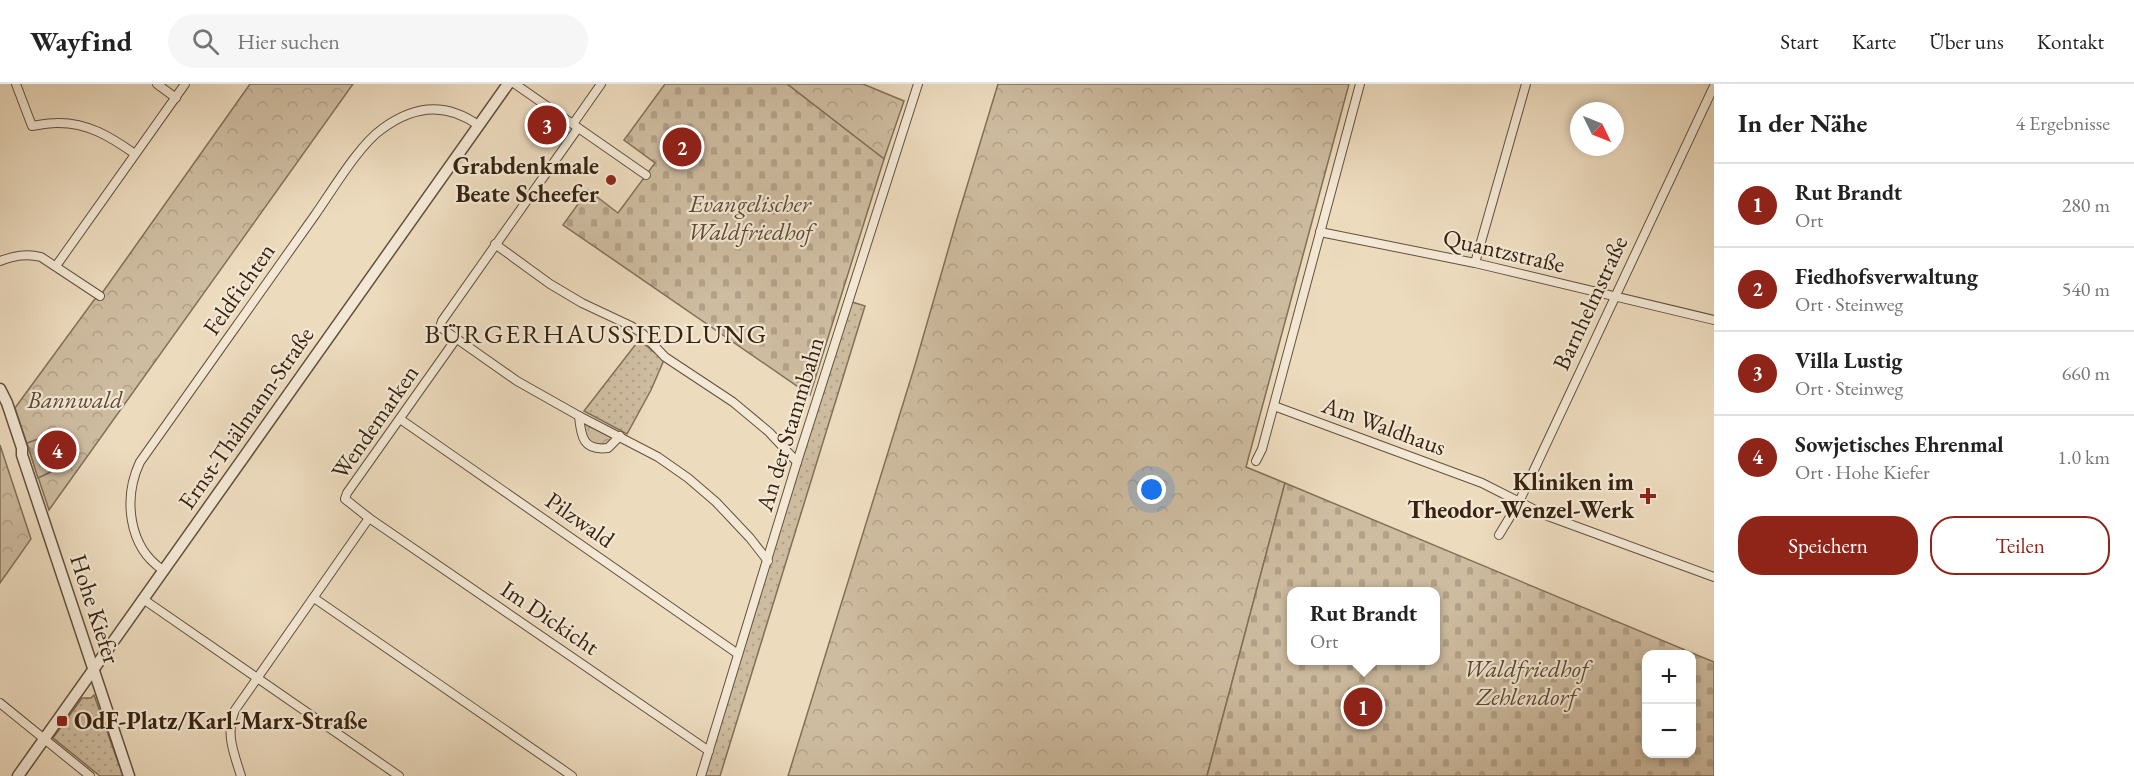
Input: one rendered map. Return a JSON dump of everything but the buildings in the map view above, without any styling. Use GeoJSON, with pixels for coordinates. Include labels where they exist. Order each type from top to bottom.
{"type":"FeatureCollection","features":[{"type":"Feature","properties":{"kind":"street"},"geometry":{"type":"LineString","coordinates":[[16,84],[32,126],[57,123],[85,126],[113,138],[135,154]]}},
{"type":"Feature","properties":{"kind":"street"},"geometry":{"type":"LineString","coordinates":[[157,84],[176,98]]}},
{"type":"Feature","properties":{"kind":"street"},"geometry":{"type":"LineString","coordinates":[[56,266],[185,84]]}},
{"type":"Feature","properties":{"kind":"street","name":"Ernst-Thälmann-Straße"},"geometry":{"type":"LineString","coordinates":[[18,776],[508,84]]}},
{"type":"Feature","properties":{"kind":"street"},"geometry":{"type":"LineString","coordinates":[[515,84],[646,174]]}},
{"type":"Feature","properties":{"kind":"street"},"geometry":{"type":"LineString","coordinates":[[601,84],[576,126],[440,324],[444,331],[517,381],[658,457],[688,478],[716,502],[768,561]]}},
{"type":"Feature","properties":{"kind":"street","name":"An der Stammbahn"},"geometry":{"type":"LineString","coordinates":[[701,776],[797,462],[918,84]]}},
{"type":"Feature","properties":{"kind":"street"},"geometry":{"type":"LineString","coordinates":[[1256,461],[1262,449],[1274,406],[1360,84]]}},
{"type":"Feature","properties":{"kind":"street"},"geometry":{"type":"LineString","coordinates":[[1475,263],[1526,84]]}},
{"type":"Feature","properties":{"kind":"street","name":"Barnhelmstraße"},"geometry":{"type":"LineString","coordinates":[[1499,535],[1519,501],[1714,86]]}},
{"type":"Feature","properties":{"kind":"street","name":"Feldfichten"},"geometry":{"type":"LineString","coordinates":[[163,570],[145,552],[134,530],[130,503],[134,476],[141,462],[299,237],[370,139],[389,123],[418,111],[438,109],[456,112],[478,125]]}},
{"type":"Feature","properties":{"kind":"street","name":"Quantzstraße"},"geometry":{"type":"LineString","coordinates":[[1320,232],[1475,263],[1714,320]]}},
{"type":"Feature","properties":{"kind":"street"},"geometry":{"type":"LineString","coordinates":[[495,244],[558,289],[632,326],[665,357],[733,402],[768,432],[797,462]]}},
{"type":"Feature","properties":{"kind":"street"},"geometry":{"type":"LineString","coordinates":[[0,261],[16,256],[34,255],[56,266],[100,296]]}},
{"type":"Feature","properties":{"kind":"street","name":"Wendemarken"},"geometry":{"type":"LineString","coordinates":[[369,518],[345,499],[456,339]]}},
{"type":"Feature","properties":{"kind":"street","name":"Hohe Kiefer"},"geometry":{"type":"LineString","coordinates":[[2,394],[3,405],[22,455],[92,671],[129,776]]}},
{"type":"Feature","properties":{"kind":"street","name":"Am Waldhaus"},"geometry":{"type":"LineString","coordinates":[[1274,406],[1482,483],[1572,526],[1714,577]]}},
{"type":"Feature","properties":{"kind":"street"},"geometry":{"type":"LineString","coordinates":[[579,416],[582,438],[593,447],[608,448],[620,436]]}},
{"type":"Feature","properties":{"kind":"street","name":"Pilzwald"},"geometry":{"type":"LineString","coordinates":[[400,419],[738,654]]}},
{"type":"Feature","properties":{"kind":"street"},"geometry":{"type":"LineString","coordinates":[[242,776],[231,743],[229,728],[235,710],[369,518]]}},
{"type":"Feature","properties":{"kind":"street","name":"Im Dickicht"},"geometry":{"type":"LineString","coordinates":[[369,518],[709,751]]}},
{"type":"Feature","properties":{"kind":"street"},"geometry":{"type":"LineString","coordinates":[[314,598],[572,776]]}},
{"type":"Feature","properties":{"kind":"street"},"geometry":{"type":"LineString","coordinates":[[143,599],[399,776]]}},
{"type":"Feature","properties":{"kind":"street"},"geometry":{"type":"LineString","coordinates":[[0,703],[90,776]]}},
{"type":"Feature","properties":{"kind":"green space","name":"Bannwald"},"geometry":{"type":"Polygon","coordinates":[[[250,84],[353,84],[49,510],[15,408],[94,300],[100,296],[250,84]]]}},
{"type":"Feature","properties":{"kind":"green space","name":"Evangelischer Waldfriedhof"},"geometry":{"type":"Polygon","coordinates":[[[665,84],[787,84],[884,159],[810,395],[563,225],[588,190],[618,213],[655,163],[624,140],[665,84]]]}},
{"type":"Feature","properties":{"kind":"green space"},"geometry":{"type":"Polygon","coordinates":[[[787,84],[863,84],[904,101],[884,159],[787,84]]]}},
{"type":"Feature","properties":{"kind":"green space"},"geometry":{"type":"Polygon","coordinates":[[[998,84],[1349,84],[1246,467],[1285,483],[1207,776],[788,776],[915,365],[998,84]]]}},
{"type":"Feature","properties":{"kind":"green space"},"geometry":{"type":"Polygon","coordinates":[[[849,301],[865,306],[720,776],[701,776],[849,301]]]}},
{"type":"Feature","properties":{"kind":"green space"},"geometry":{"type":"Polygon","coordinates":[[[639,340],[664,360],[627,434],[584,411],[639,340]]]}},
{"type":"Feature","properties":{"kind":"green space"},"geometry":{"type":"Polygon","coordinates":[[[583,423],[615,439],[610,445],[595,444],[586,439],[583,423]]]}},
{"type":"Feature","properties":{"kind":"green space"},"geometry":{"type":"Polygon","coordinates":[[[44,437],[59,444],[63,459],[56,469],[38,478],[27,443],[44,437]]]}},
{"type":"Feature","properties":{"kind":"green space","name":"Bannwald"},"geometry":{"type":"Polygon","coordinates":[[[0,445],[31,539],[0,583],[0,445]]]}},
{"type":"Feature","properties":{"kind":"green space","name":"Waldfriedhof Zehlendorf"},"geometry":{"type":"Polygon","coordinates":[[[1285,483],[1685,650],[1642,650],[1642,758],[1696,758],[1696,654],[1714,662],[1714,776],[1207,776],[1285,483]]]}},
{"type":"Feature","properties":{"kind":"green space"},"geometry":{"type":"Polygon","coordinates":[[[94,695],[123,776],[100,776],[53,738],[82,698],[91,698],[94,695]]]}},
{"type":"Feature","properties":{"kind":"place","name":"Villa Lustig"},"geometry":{"type":"Point","coordinates":[547,125]}},
{"type":"Feature","properties":{"kind":"place","name":"Fiedhofsverwaltung"},"geometry":{"type":"Point","coordinates":[682,147]}},
{"type":"Feature","properties":{"kind":"place","name":"Grabdenkmale Beate Scheefer"},"geometry":{"type":"Point","coordinates":[611,180]}},
{"type":"Feature","properties":{"kind":"place","name":"Sowjetisches Ehrenmal"},"geometry":{"type":"Point","coordinates":[57,450]}},
{"type":"Feature","properties":{"kind":"place","name":"Kliniken im Theodor-Wenzel-Werk"},"geometry":{"type":"Point","coordinates":[1648,496]}},
{"type":"Feature","properties":{"kind":"place","name":"Rut Brandt"},"geometry":{"type":"Point","coordinates":[1363,707]}},
{"type":"Feature","properties":{"kind":"place","name":"OdF-Platz/Karl-Marx-Straße"},"geometry":{"type":"Point","coordinates":[62,721]}},
{"type":"Feature","properties":{"kind":"district","name":"BÜRGERHAUSSIEDLUNG"},"geometry":{"type":"Point","coordinates":[596,334]}}]}
